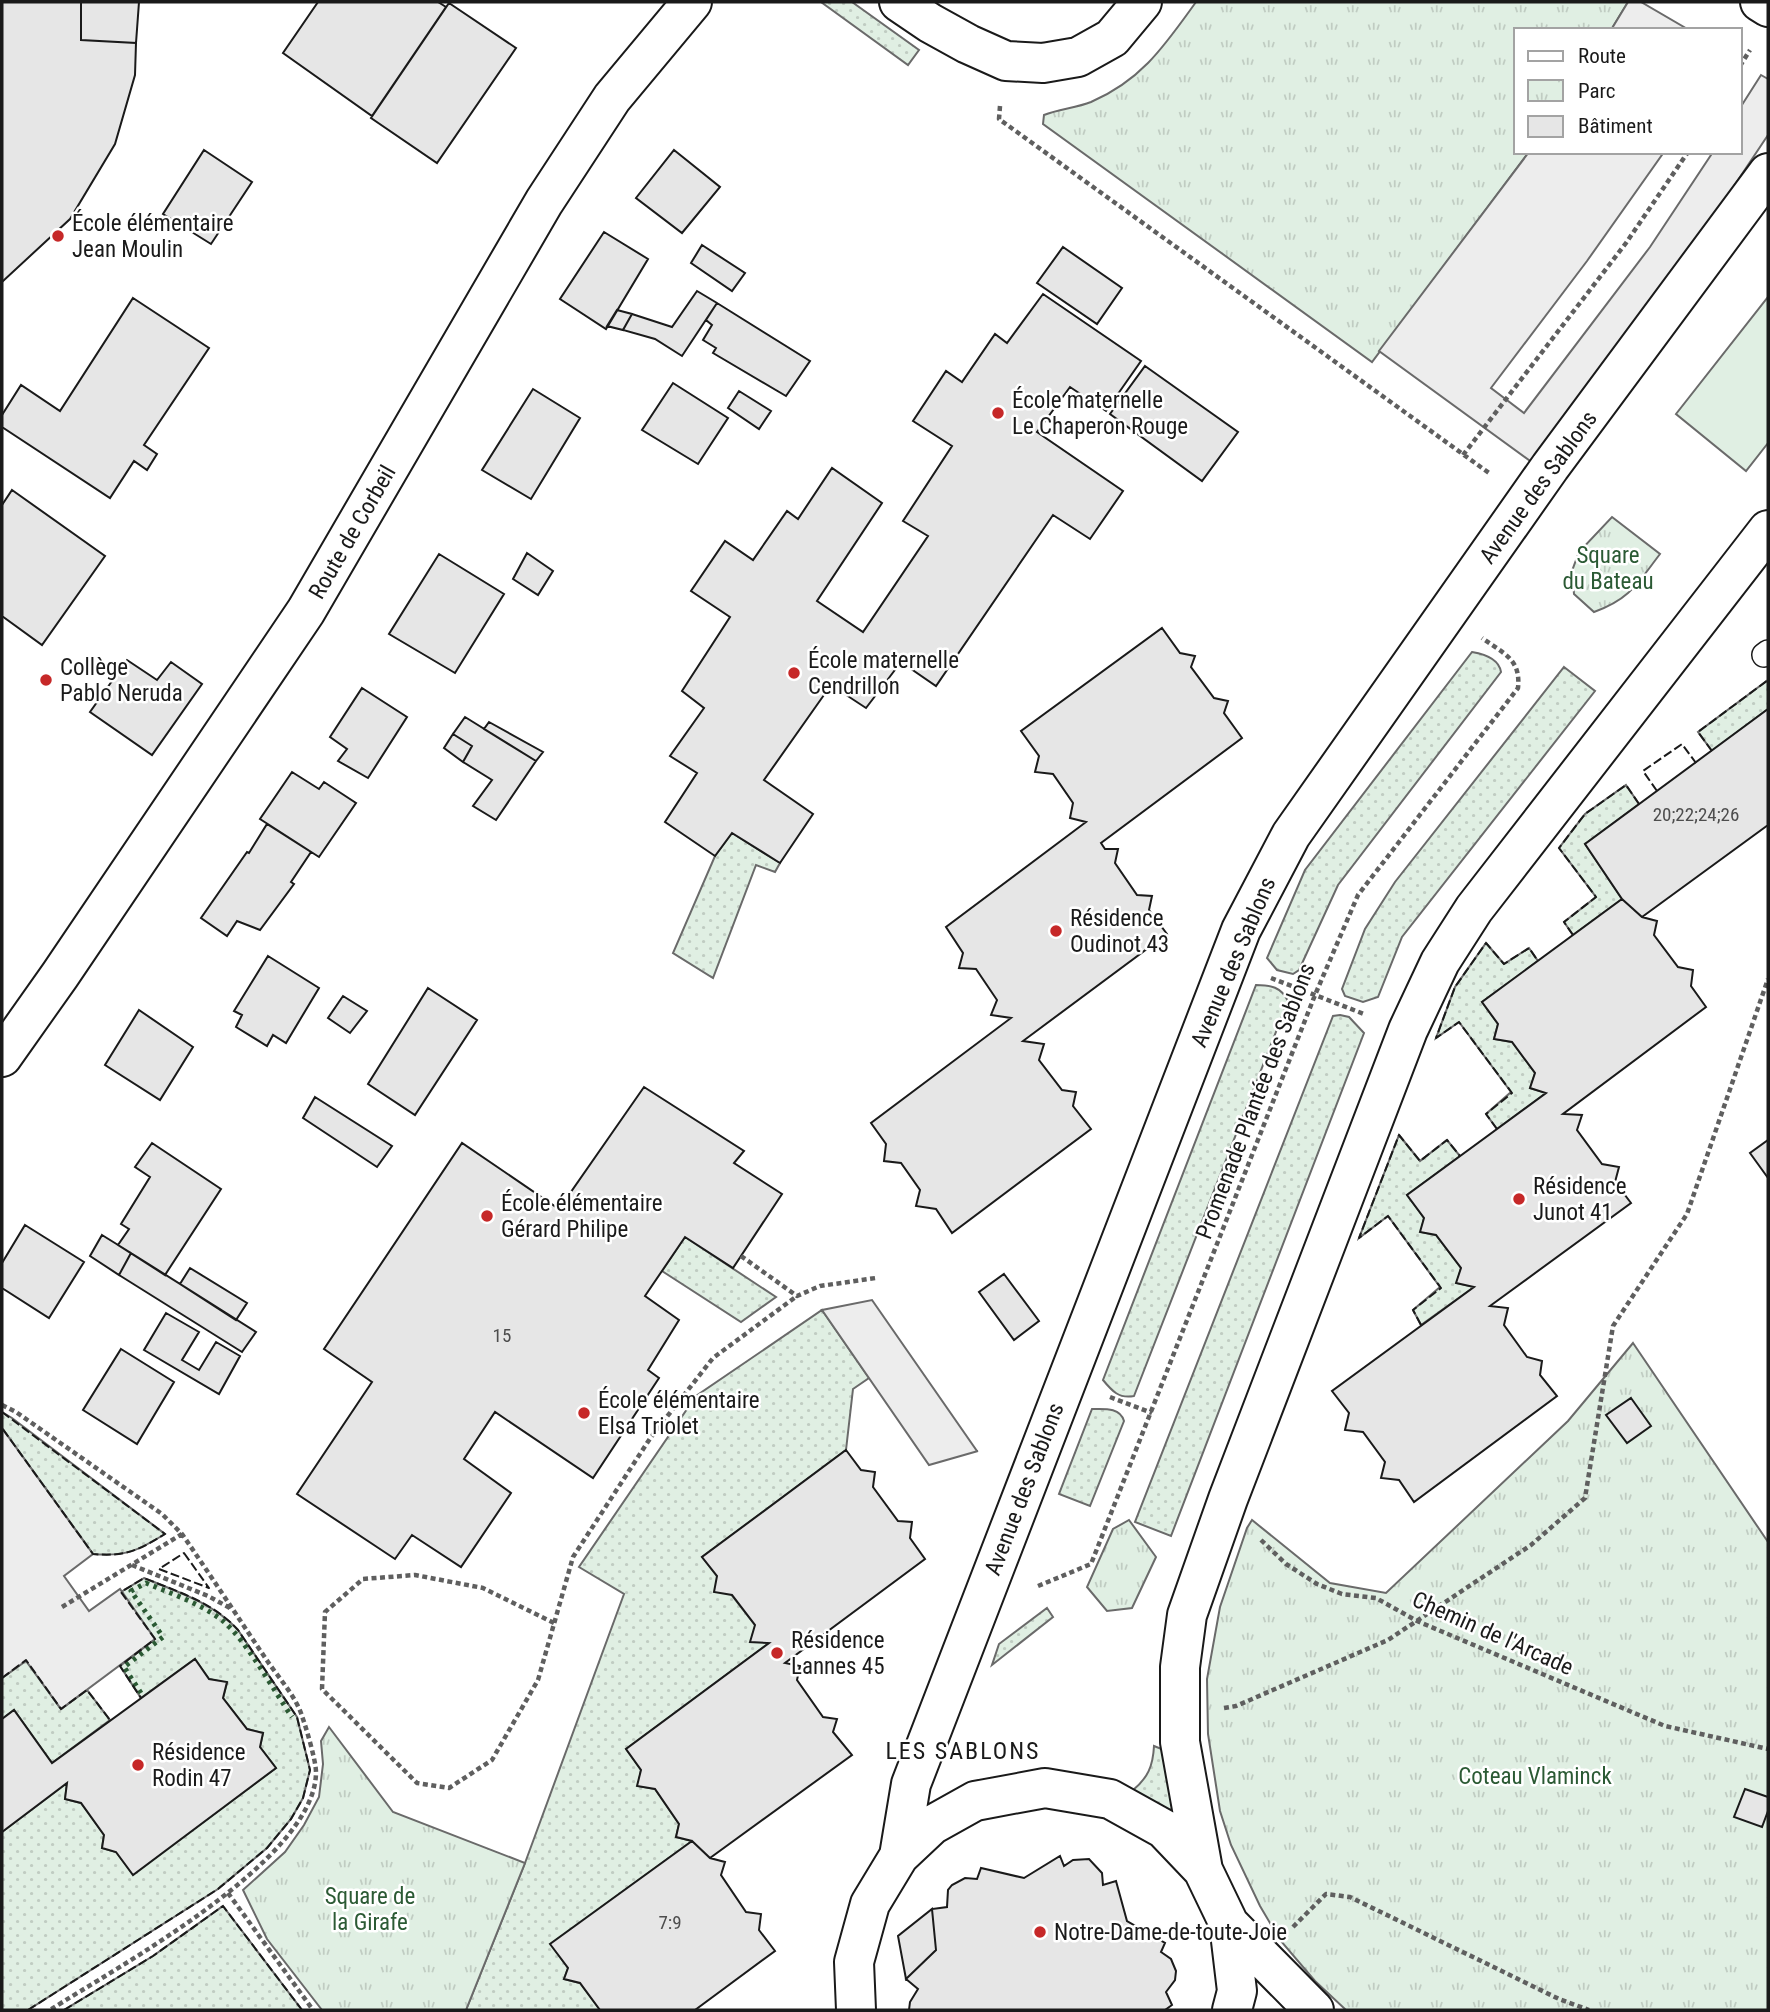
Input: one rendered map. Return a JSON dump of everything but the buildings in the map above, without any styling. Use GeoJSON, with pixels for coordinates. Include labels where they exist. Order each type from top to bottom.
{"type":"FeatureCollection","features":[{"type":"Feature","properties":{"kind":"street","name":"Route de Corbeil"},"geometry":{"type":"LineString","coordinates":[[2,1056],[60,975],[306,611],[551,191],[612,98],[692,2]]}},
{"type":"Feature","properties":{"kind":"street"},"geometry":{"type":"LineString","coordinates":[[899,2],[939,28],[1006,61],[1042,63],[1078,57],[1112,38],[1142,2]]}},
{"type":"Feature","properties":{"kind":"street"},"geometry":{"type":"LineString","coordinates":[[1760,2],[1768,7]]}},
{"type":"Feature","properties":{"kind":"street","name":"Avenue des Sablons"},"geometry":{"type":"LineString","coordinates":[[899,1856],[911,1784],[1241,930],[1291,835],[1527,500],[1768,173]]}},
{"type":"Feature","properties":{"kind":"street","name":"Avenue des Sablons"},"geometry":{"type":"LineString","coordinates":[[1231,2010],[1237,1991],[1229,1924],[1203,1870],[1180,1742],[1179,1718],[1180,1667],[1187,1615],[1221,1518],[1408,1030],[1440,962],[1474,909],[1768,530]]}},
{"type":"Feature","properties":{"kind":"street","name":"Avenue des Sablons"},"geometry":{"type":"LineString","coordinates":[[830,2010],[855,1962],[870,1904],[899,1856],[932,1825],[975,1801],[1045,1788],[1110,1799],[1164,1829],[1203,1870]]}},
{"type":"Feature","properties":{"kind":"street"},"geometry":{"type":"LineString","coordinates":[[1229,1924],[1314,2010]]}},
{"type":"Feature","properties":{"kind":"street","name":"Avenue des Sablons"},"geometry":{"type":"LineString","coordinates":[[855,1962],[856,2010]]}},
{"type":"Feature","properties":{"kind":"path"},"geometry":{"type":"LineString","coordinates":[[1006,61],[999,119],[1527,500]]}},
{"type":"Feature","properties":{"kind":"path"},"geometry":{"type":"LineString","coordinates":[[1463,455],[1626,243],[1687,154]]}},
{"type":"Feature","properties":{"kind":"path","name":"Promenade Plantée des Sablons"},"geometry":{"type":"LineString","coordinates":[[988,1582],[1019,1594],[1091,1564],[1315,995],[1358,895],[1518,688],[1520,672],[1513,660],[1448,613]]}},
{"type":"Feature","properties":{"kind":"path"},"geometry":{"type":"LineString","coordinates":[[1228,962],[1408,1030]]}},
{"type":"Feature","properties":{"kind":"path"},"geometry":{"type":"LineString","coordinates":[[1179,1718],[1236,1706],[1388,1640],[1531,1545],[1585,1498],[1613,1326],[1687,1214],[1768,979]]}},
{"type":"Feature","properties":{"kind":"path"},"geometry":{"type":"LineString","coordinates":[[741,1256],[797,1296]]}},
{"type":"Feature","properties":{"kind":"path"},"geometry":{"type":"LineString","coordinates":[[554,1623],[483,1588],[415,1575],[363,1579],[325,1612],[322,1689],[417,1783],[449,1788],[492,1760],[538,1679],[573,1557],[651,1437],[713,1358],[797,1296],[820,1286],[876,1278]]}},
{"type":"Feature","properties":{"kind":"path"},"geometry":{"type":"LineString","coordinates":[[2,1405],[16,1412],[150,1506],[182,1534],[302,1713],[316,1772],[311,1796],[301,1817],[270,1857],[212,1907],[50,2010]]}},
{"type":"Feature","properties":{"kind":"path","name":"Chemin de l'Arcade"},"geometry":{"type":"LineString","coordinates":[[1221,1518],[1247,1528],[1286,1564],[1317,1584],[1342,1594],[1376,1598],[1417,1621],[1665,1726],[1768,1749]]}},
{"type":"Feature","properties":{"kind":"path"},"geometry":{"type":"LineString","coordinates":[[62,1607],[182,1534]]}},
{"type":"Feature","properties":{"kind":"path"},"geometry":{"type":"LineString","coordinates":[[131,1565],[186,1586],[233,1609]]}},
{"type":"Feature","properties":{"kind":"path"},"geometry":{"type":"LineString","coordinates":[[228,1893],[313,2010]]}},
{"type":"Feature","properties":{"kind":"path"},"geometry":{"type":"LineString","coordinates":[[1265,1961],[1280,1940],[1326,1894],[1350,1897],[1559,1999],[1589,2010]]}},
{"type":"Feature","properties":{"kind":"green space"},"geometry":{"type":"Polygon","coordinates":[[[821,2],[852,2],[919,50],[908,65],[821,2]]]}},
{"type":"Feature","properties":{"kind":"green space"},"geometry":{"type":"Polygon","coordinates":[[[1196,2],[1628,2],[1612,28],[1514,28],[1514,154],[1528,154],[1372,362],[1043,124],[1044,115],[1091,102],[1125,83],[1163,47],[1196,2]]]}},
{"type":"Feature","properties":{"kind":"green space"},"geometry":{"type":"Polygon","coordinates":[[[1768,297],[1768,443],[1746,471],[1676,414],[1768,297]]]}},
{"type":"Feature","properties":{"kind":"green space","name":"Square du Bateau"},"geometry":{"type":"Polygon","coordinates":[[[1612,517],[1660,554],[1625,596],[1594,612],[1574,594],[1572,571],[1579,552],[1612,517]]]}},
{"type":"Feature","properties":{"kind":"green space"},"geometry":{"type":"Polygon","coordinates":[[[1472,652],[1494,660],[1501,672],[1338,885],[1299,970],[1293,974],[1277,970],[1267,958],[1305,870],[1472,652]]]}},
{"type":"Feature","properties":{"kind":"green space"},"geometry":{"type":"Polygon","coordinates":[[[1564,667],[1595,691],[1402,937],[1378,997],[1363,1002],[1345,996],[1342,989],[1365,929],[1395,882],[1564,667]]]}},
{"type":"Feature","properties":{"kind":"green space"},"geometry":{"type":"Polygon","coordinates":[[[1768,680],[1768,709],[1712,751],[1698,732],[1768,680]]]}},
{"type":"Feature","properties":{"kind":"green space"},"geometry":{"type":"Polygon","coordinates":[[[1626,785],[1639,804],[1585,844],[1622,899],[1573,935],[1564,922],[1596,897],[1559,848],[1585,814],[1626,785]]]}},
{"type":"Feature","properties":{"kind":"green space"},"geometry":{"type":"Polygon","coordinates":[[[732,833],[780,863],[775,872],[756,865],[713,978],[673,953],[715,856],[732,833]]]}},
{"type":"Feature","properties":{"kind":"green space"},"geometry":{"type":"Polygon","coordinates":[[[1486,943],[1504,964],[1529,948],[1538,961],[1482,1002],[1498,1024],[1494,1039],[1512,1042],[1535,1073],[1530,1088],[1546,1093],[1497,1129],[1486,1114],[1511,1092],[1459,1022],[1436,1038],[1455,987],[1486,943]]]}},
{"type":"Feature","properties":{"kind":"green space"},"geometry":{"type":"Polygon","coordinates":[[[1256,985],[1275,988],[1288,1001],[1134,1396],[1120,1395],[1103,1380],[1256,985]]]}},
{"type":"Feature","properties":{"kind":"green space"},"geometry":{"type":"Polygon","coordinates":[[[1333,1016],[1349,1017],[1364,1033],[1171,1536],[1135,1522],[1333,1016]]]}},
{"type":"Feature","properties":{"kind":"green space"},"geometry":{"type":"Polygon","coordinates":[[[1399,1135],[1420,1161],[1447,1140],[1460,1156],[1407,1195],[1424,1218],[1421,1232],[1436,1235],[1461,1268],[1457,1283],[1474,1287],[1421,1325],[1413,1310],[1440,1287],[1388,1216],[1359,1238],[1399,1135]]]}},
{"type":"Feature","properties":{"kind":"green space"},"geometry":{"type":"Polygon","coordinates":[[[685,1237],[776,1297],[741,1322],[662,1271],[685,1237]]]}},
{"type":"Feature","properties":{"kind":"green space"},"geometry":{"type":"Polygon","coordinates":[[[822,1310],[869,1378],[853,1389],[846,1450],[702,1557],[769,1643],[626,1749],[641,1770],[638,1786],[655,1789],[679,1824],[676,1837],[692,1841],[551,1944],[568,1968],[564,1979],[580,1983],[600,2010],[466,2010],[525,1863],[624,1594],[579,1567],[696,1396],[822,1310]]]}},
{"type":"Feature","properties":{"kind":"green space","name":"Coteau Vlaminck"},"geometry":{"type":"Polygon","coordinates":[[[1633,1343],[1768,1542],[1768,2010],[1346,2010],[1315,1981],[1280,1940],[1260,1906],[1231,1845],[1220,1811],[1208,1734],[1207,1679],[1220,1607],[1247,1528],[1252,1520],[1330,1583],[1386,1593],[1568,1421],[1633,1343]]]}},
{"type":"Feature","properties":{"kind":"green space"},"geometry":{"type":"Polygon","coordinates":[[[1092,1409],[1115,1411],[1124,1421],[1090,1506],[1059,1494],[1092,1409]]]}},
{"type":"Feature","properties":{"kind":"green space"},"geometry":{"type":"Polygon","coordinates":[[[2,1412],[165,1534],[132,1551],[93,1554],[2,1428],[2,1412]]]}},
{"type":"Feature","properties":{"kind":"green space"},"geometry":{"type":"Polygon","coordinates":[[[1129,1520],[1156,1557],[1132,1608],[1107,1611],[1087,1587],[1113,1529],[1129,1520]]]}},
{"type":"Feature","properties":{"kind":"green space"},"geometry":{"type":"Polygon","coordinates":[[[144,1578],[206,1605],[238,1630],[297,1717],[310,1770],[303,1798],[291,1819],[267,1848],[218,1889],[28,2010],[2,2010],[2,1832],[67,1783],[65,1799],[81,1803],[104,1835],[102,1848],[116,1852],[133,1874],[276,1768],[260,1747],[263,1733],[247,1729],[223,1698],[227,1683],[209,1679],[195,1659],[141,1698],[120,1666],[155,1639],[121,1592],[144,1578]]]}},
{"type":"Feature","properties":{"kind":"green space"},"geometry":{"type":"Polygon","coordinates":[[[1047,1608],[1053,1617],[992,1665],[999,1644],[1047,1608]]]}},
{"type":"Feature","properties":{"kind":"green space"},"geometry":{"type":"Polygon","coordinates":[[[26,1660],[61,1709],[87,1690],[110,1720],[52,1763],[14,1710],[2,1719],[2,1678],[26,1660]]]}},
{"type":"Feature","properties":{"kind":"green space","name":"Square de la Girafe"},"geometry":{"type":"Polygon","coordinates":[[[329,1727],[393,1812],[525,1863],[466,2010],[322,2010],[267,1939],[243,1890],[285,1852],[319,1797],[323,1764],[321,1741],[329,1727]]]}},
{"type":"Feature","properties":{"kind":"green space"},"geometry":{"type":"Polygon","coordinates":[[[1154,1746],[1164,1750],[1183,1831],[1132,1791],[1149,1771],[1154,1746]]]}},
{"type":"Feature","properties":{"kind":"green space"},"geometry":{"type":"Polygon","coordinates":[[[223,1906],[302,2010],[64,2010],[153,1956],[223,1906]]]}},
{"type":"Feature","properties":{"kind":"shaded area"},"geometry":{"type":"Polygon","coordinates":[[[1628,2],[1641,2],[1686,28],[1612,28],[1628,2]]]}},
{"type":"Feature","properties":{"kind":"shaded area"},"geometry":{"type":"Polygon","coordinates":[[[1761,75],[1768,79],[1768,135],[1684,261],[1533,463],[1379,351],[1527,154],[1663,154],[1587,261],[1491,388],[1524,413],[1650,247],[1712,154],[1742,154],[1742,105],[1761,75]]]}},
{"type":"Feature","properties":{"kind":"shaded area"},"geometry":{"type":"Polygon","coordinates":[[[872,1300],[978,1451],[929,1465],[822,1310],[872,1300]]]}},
{"type":"Feature","properties":{"kind":"shaded area"},"geometry":{"type":"Polygon","coordinates":[[[2,1428],[93,1554],[64,1576],[89,1611],[120,1589],[155,1639],[61,1709],[26,1661],[2,1678],[2,1428]]]}},
{"type":"Feature","properties":{"kind":"hedge"},"geometry":{"type":"LineString","coordinates":[[141,1693],[124,1667],[163,1637],[131,1591],[146,1583],[195,1604],[223,1621],[250,1653],[292,1717]]}},
{"type":"Feature","properties":{"kind":"fence"},"geometry":{"type":"LineString","coordinates":[[1712,751],[1698,732],[1768,680]]}},
{"type":"Feature","properties":{"kind":"fence"},"geometry":{"type":"LineString","coordinates":[[1657,791],[1643,771],[1682,744],[1696,763]]}},
{"type":"Feature","properties":{"kind":"fence"},"geometry":{"type":"LineString","coordinates":[[1573,935],[1564,922],[1596,897],[1559,848],[1585,814],[1626,785],[1639,804]]}},
{"type":"Feature","properties":{"kind":"fence"},"geometry":{"type":"LineString","coordinates":[[1497,1129],[1486,1114],[1512,1093],[1459,1022],[1436,1038],[1455,987],[1486,943],[1504,964],[1529,948],[1538,961]]}},
{"type":"Feature","properties":{"kind":"fence"},"geometry":{"type":"LineString","coordinates":[[1421,1325],[1413,1310],[1441,1288],[1388,1216],[1359,1238],[1399,1135],[1420,1161],[1447,1140],[1460,1156]]}},
{"type":"Feature","properties":{"kind":"fence"},"geometry":{"type":"LineString","coordinates":[[2,1412],[165,1534],[132,1551],[93,1554],[2,1428]]}},
{"type":"Feature","properties":{"kind":"fence"},"geometry":{"type":"LineString","coordinates":[[184,1553],[209,1588],[159,1569],[184,1553]]}},
{"type":"Feature","properties":{"kind":"fence"},"geometry":{"type":"LineString","coordinates":[[28,2010],[218,1889],[267,1848],[291,1819],[303,1798],[310,1770],[297,1717],[238,1630],[206,1605],[144,1578],[121,1592],[155,1639],[120,1666],[141,1698]]}},
{"type":"Feature","properties":{"kind":"fence"},"geometry":{"type":"LineString","coordinates":[[2,1678],[26,1660],[61,1709],[87,1690],[110,1720]]}},
{"type":"Feature","properties":{"kind":"fence"},"geometry":{"type":"LineString","coordinates":[[64,2010],[153,1956],[223,1906],[302,2010]]}},
{"type":"Feature","properties":{"kind":"place","name":"École élémentaire Jean Moulin"},"geometry":{"type":"Point","coordinates":[58,236]}},
{"type":"Feature","properties":{"kind":"place","name":"École maternelle Le Chaperon Rouge"},"geometry":{"type":"Point","coordinates":[998,413]}},
{"type":"Feature","properties":{"kind":"place","name":"École maternelle Cendrillon"},"geometry":{"type":"Point","coordinates":[794,673]}},
{"type":"Feature","properties":{"kind":"place","name":"Collège Pablo Neruda"},"geometry":{"type":"Point","coordinates":[46,680]}},
{"type":"Feature","properties":{"kind":"place","name":"Résidence Oudinot 43"},"geometry":{"type":"Point","coordinates":[1056,931]}},
{"type":"Feature","properties":{"kind":"place","name":"Résidence Junot 41"},"geometry":{"type":"Point","coordinates":[1519,1199]}},
{"type":"Feature","properties":{"kind":"place","name":"École élémentaire Gérard Philipe"},"geometry":{"type":"Point","coordinates":[487,1216]}},
{"type":"Feature","properties":{"kind":"place","name":"École élémentaire Elsa Triolet"},"geometry":{"type":"Point","coordinates":[584,1413]}},
{"type":"Feature","properties":{"kind":"place","name":"Résidence Lannes 45"},"geometry":{"type":"Point","coordinates":[777,1653]}},
{"type":"Feature","properties":{"kind":"place","name":"Résidence Rodin 47"},"geometry":{"type":"Point","coordinates":[138,1765]}},
{"type":"Feature","properties":{"kind":"place","name":"Notre-Dame-de-toute-Joie"},"geometry":{"type":"Point","coordinates":[1040,1932]}},
{"type":"Feature","properties":{"kind":"district","name":"LES SABLONS"},"geometry":{"type":"Point","coordinates":[963,1751]}}]}
